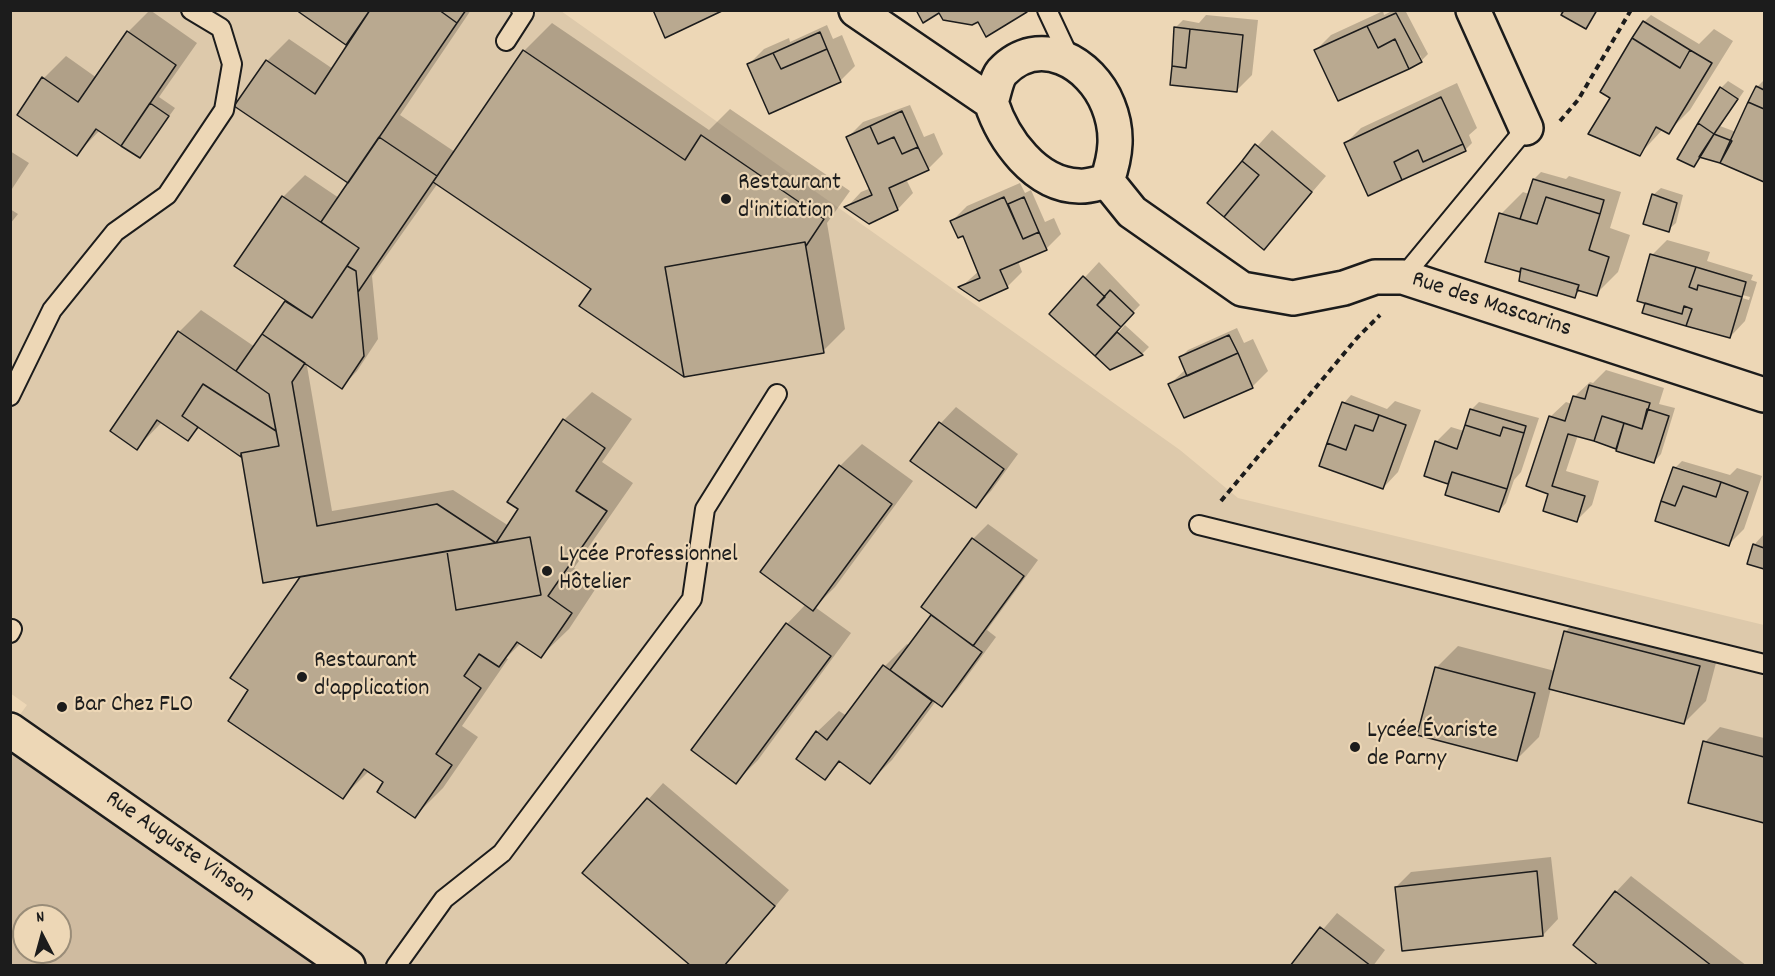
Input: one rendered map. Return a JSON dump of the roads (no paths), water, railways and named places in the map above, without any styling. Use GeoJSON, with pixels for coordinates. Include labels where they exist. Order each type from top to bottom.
{"type":"FeatureCollection","features":[{"type":"Feature","properties":{"kind":"street"},"geometry":{"type":"LineString","coordinates":[[856,10],[991,102]]}},
{"type":"Feature","properties":{"kind":"street"},"geometry":{"type":"LineString","coordinates":[[1473,10],[1526,128]]}},
{"type":"Feature","properties":{"kind":"street"},"geometry":{"type":"LineString","coordinates":[[1045,52],[1070,59],[1094,82],[1108,104],[1113,123],[1116,155],[1107,182],[1078,186],[1056,180],[1033,167],[1012,148],[998,125],[991,102],[1001,74],[1020,58],[1045,52]]}},
{"type":"Feature","properties":{"kind":"street","name":"Rue des Mascarins"},"geometry":{"type":"LineString","coordinates":[[1107,182],[1132,212],[1242,289],[1293,298],[1344,288],[1375,277],[1403,277],[1764,395]]}},
{"type":"Feature","properties":{"kind":"street","name":"Rue Auguste Vinson"},"geometry":{"type":"LineString","coordinates":[[10,730],[348,966]]}},
{"type":"Feature","properties":{"kind":"lane"},"geometry":{"type":"LineString","coordinates":[[10,396],[52,310],[115,232],[167,195],[224,110],[232,64],[221,28],[191,10]]}},
{"type":"Feature","properties":{"kind":"lane"},"geometry":{"type":"LineString","coordinates":[[506,41],[524,13],[521,10]]}},
{"type":"Feature","properties":{"kind":"lane"},"geometry":{"type":"LineString","coordinates":[[1047,10],[1070,59]]}},
{"type":"Feature","properties":{"kind":"lane"},"geometry":{"type":"LineString","coordinates":[[1403,277],[1526,128]]}},
{"type":"Feature","properties":{"kind":"lane"},"geometry":{"type":"LineString","coordinates":[[396,966],[444,899],[502,853],[692,599],[705,509],[777,394]]}},
{"type":"Feature","properties":{"kind":"lane"},"geometry":{"type":"LineString","coordinates":[[1199,525],[1764,664]]}},
{"type":"Feature","properties":{"kind":"place","name":"Restaurant d'initiation"},"geometry":{"type":"Point","coordinates":[726,199]}},
{"type":"Feature","properties":{"kind":"place","name":"Lycée Professionnel Hôtelier"},"geometry":{"type":"Point","coordinates":[547,571]}},
{"type":"Feature","properties":{"kind":"place","name":"Restaurant d'application"},"geometry":{"type":"Point","coordinates":[302,677]}},
{"type":"Feature","properties":{"kind":"place","name":"Bar Chez FLO"},"geometry":{"type":"Point","coordinates":[62,707]}},
{"type":"Feature","properties":{"kind":"place","name":"Lycée Évariste de Parny"},"geometry":{"type":"Point","coordinates":[1355,747]}}]}
